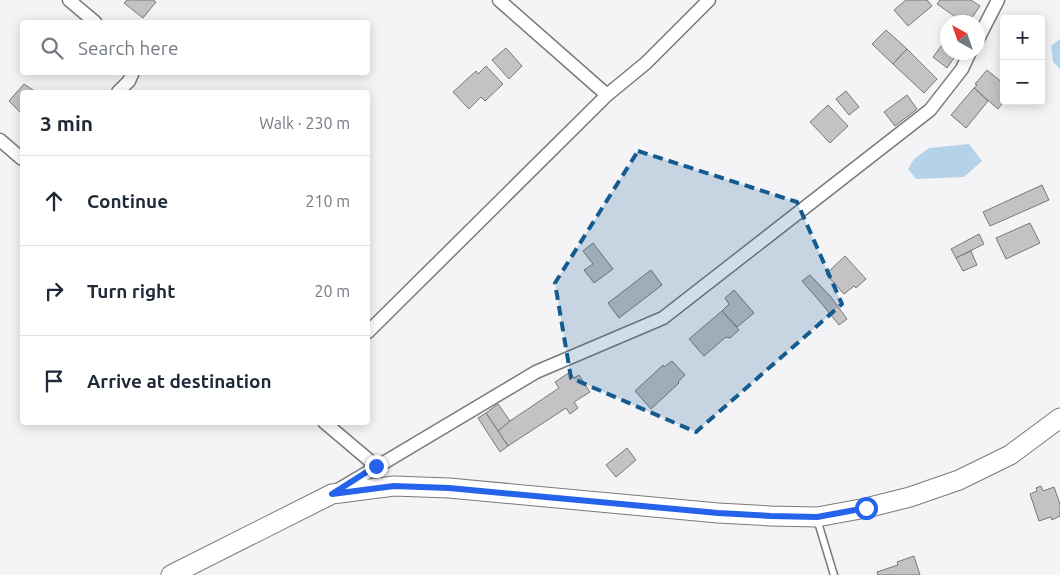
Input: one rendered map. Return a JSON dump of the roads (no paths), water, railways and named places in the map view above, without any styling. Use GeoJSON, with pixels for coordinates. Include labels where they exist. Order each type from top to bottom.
{"type":"FeatureCollection","features":[{"type":"Feature","properties":{"kind":"street"},"geometry":{"type":"LineString","coordinates":[[69,0],[93,20]]}},
{"type":"Feature","properties":{"kind":"street"},"geometry":{"type":"LineString","coordinates":[[499,0],[607,95]]}},
{"type":"Feature","properties":{"kind":"street"},"geometry":{"type":"LineString","coordinates":[[370,330],[607,95],[646,63],[709,0]]}},
{"type":"Feature","properties":{"kind":"street"},"geometry":{"type":"LineString","coordinates":[[985,25],[998,0]]}},
{"type":"Feature","properties":{"kind":"street"},"geometry":{"type":"LineString","coordinates":[[171,575],[332,494],[536,372],[663,318],[930,110],[962,69],[966,60]]}},
{"type":"Feature","properties":{"kind":"street"},"geometry":{"type":"LineString","coordinates":[[120,90],[129,81],[132,75]]}},
{"type":"Feature","properties":{"kind":"street"},"geometry":{"type":"LineString","coordinates":[[0,140],[20,157]]}},
{"type":"Feature","properties":{"kind":"street"},"geometry":{"type":"LineString","coordinates":[[332,494],[394,486],[449,488],[718,513],[817,517],[866,508],[910,497],[959,480],[1010,455],[1060,418]]}},
{"type":"Feature","properties":{"kind":"street"},"geometry":{"type":"LineString","coordinates":[[328,425],[376,466]]}},
{"type":"Feature","properties":{"kind":"lane"},"geometry":{"type":"LineString","coordinates":[[817,517],[834,575]]}},
{"type":"Feature","properties":{"kind":"water"},"geometry":{"type":"Polygon","coordinates":[[[1060,39],[1060,69],[1053,62],[1051,46],[1060,39]]]}},
{"type":"Feature","properties":{"kind":"water"},"geometry":{"type":"Polygon","coordinates":[[[969,144],[982,161],[964,177],[916,179],[908,169],[914,159],[929,148],[969,144]]]}}]}
